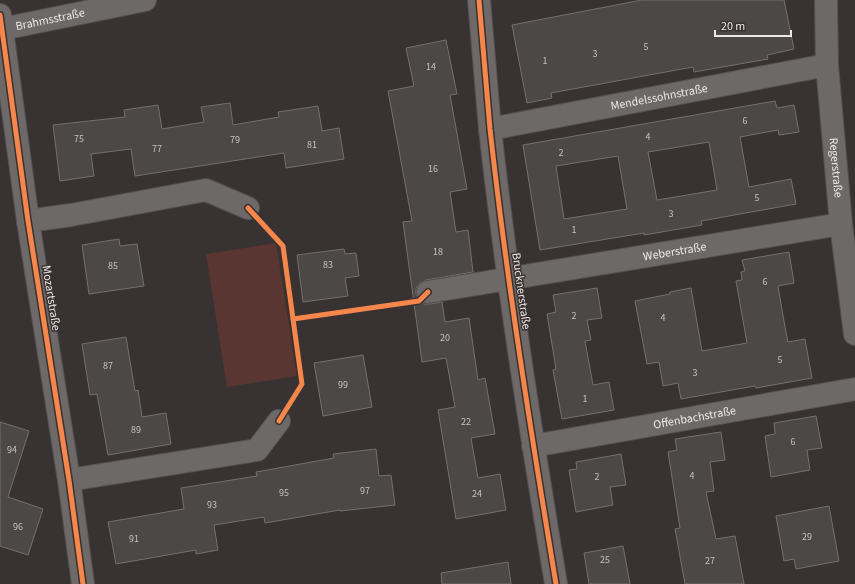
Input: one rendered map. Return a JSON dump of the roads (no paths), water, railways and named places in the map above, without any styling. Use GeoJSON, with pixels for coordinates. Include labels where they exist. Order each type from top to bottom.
{"type":"FeatureCollection","features":[{"type":"Feature","properties":{"kind":"street","name":"Brahmsstraße"},"geometry":{"type":"LineString","coordinates":[[1,22],[145,0]]}},
{"type":"Feature","properties":{"kind":"street","name":"Brucknerstraße"},"geometry":{"type":"LineString","coordinates":[[479,0],[490,129],[509,279],[533,446],[556,584]]}},
{"type":"Feature","properties":{"kind":"street","name":"Regerstraße"},"geometry":{"type":"LineString","coordinates":[[826,0],[827,65],[841,224],[855,334]]}},
{"type":"Feature","properties":{"kind":"street","name":"Mozartstraße"},"geometry":{"type":"LineString","coordinates":[[1,22],[28,221],[69,480],[83,584]]}},
{"type":"Feature","properties":{"kind":"street","name":"Mendelssohnstraße"},"geometry":{"type":"LineString","coordinates":[[490,129],[827,65]]}},
{"type":"Feature","properties":{"kind":"street"},"geometry":{"type":"LineString","coordinates":[[28,221],[70,215],[206,190],[248,208]]}},
{"type":"Feature","properties":{"kind":"street","name":"Weberstraße"},"geometry":{"type":"LineString","coordinates":[[428,292],[841,224]]}},
{"type":"Feature","properties":{"kind":"street","name":"Offenbachstraße"},"geometry":{"type":"LineString","coordinates":[[533,446],[855,389]]}},
{"type":"Feature","properties":{"kind":"street"},"geometry":{"type":"LineString","coordinates":[[69,480],[257,450],[279,421]]}}]}
